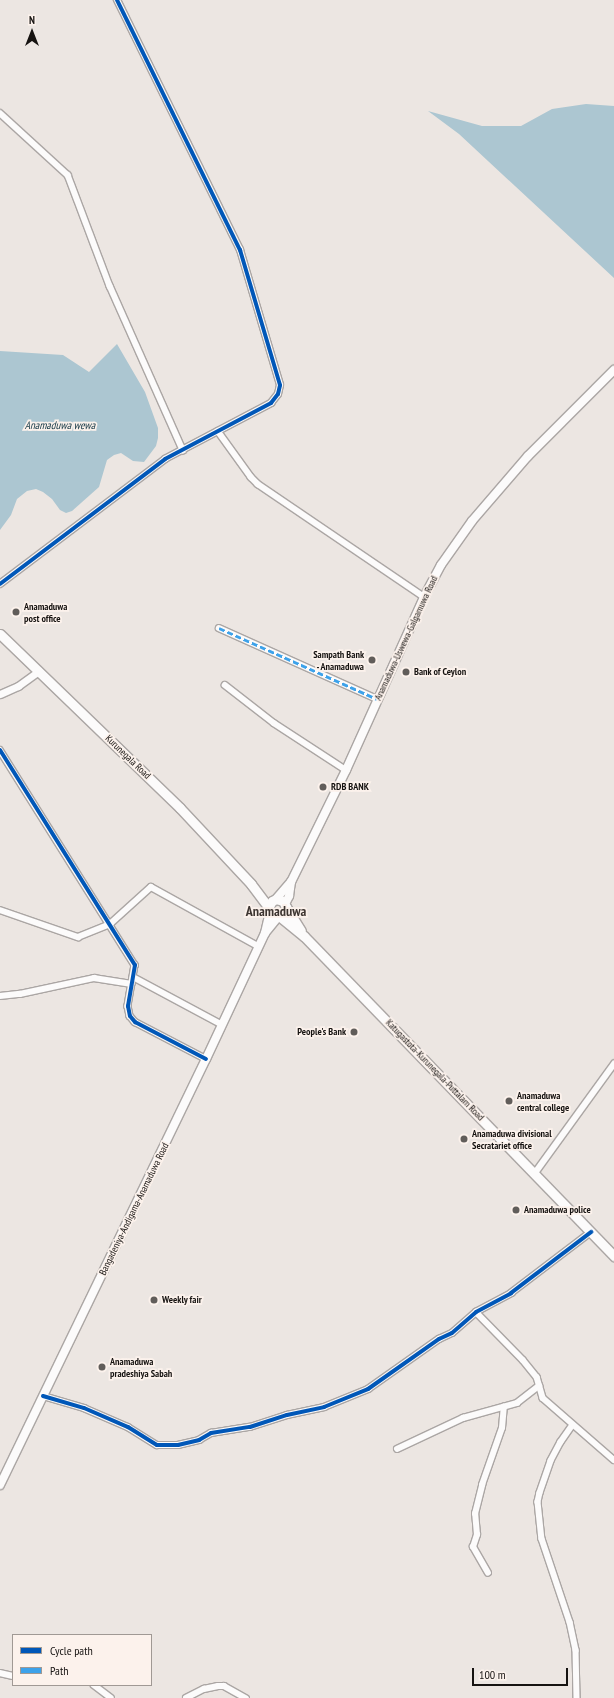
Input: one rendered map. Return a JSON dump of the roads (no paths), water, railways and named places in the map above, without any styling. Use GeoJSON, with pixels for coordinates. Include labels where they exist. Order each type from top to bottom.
{"type":"FeatureCollection","features":[{"type":"Feature","properties":{"kind":"highway","name":"Kurunegala Road"},"geometry":{"type":"LineString","coordinates":[[0,634],[39,670],[180,808],[252,884],[269,910]]}},
{"type":"Feature","properties":{"kind":"highway","name":"Kurunegala Road"},"geometry":{"type":"LineString","coordinates":[[252,884],[276,899]]}},
{"type":"Feature","properties":{"kind":"highway"},"geometry":{"type":"LineString","coordinates":[[276,899],[280,899],[286,905],[284,913],[279,916],[269,910],[270,903],[276,899]]}},
{"type":"Feature","properties":{"kind":"highway","name":"Katugastota-Kurunegala-Puttalam Road"},"geometry":{"type":"LineString","coordinates":[[286,905],[304,936]]}},
{"type":"Feature","properties":{"kind":"highway","name":"Katugastota-Kurunegala-Puttalam Road"},"geometry":{"type":"LineString","coordinates":[[279,916],[304,936],[614,1256]]}},
{"type":"Feature","properties":{"kind":"main road","name":"Anamaduwa-Uswewa-Galgamuwa Road"},"geometry":{"type":"LineString","coordinates":[[286,905],[292,882],[346,770],[424,597],[441,565],[472,521],[496,493],[565,417],[614,370]]}},
{"type":"Feature","properties":{"kind":"main road","name":"Anamaduwa-Uswewa-Galgamuwa Road"},"geometry":{"type":"LineString","coordinates":[[276,899],[292,882]]}},
{"type":"Feature","properties":{"kind":"main road","name":"Bangadeniya-Andigama-Anamaduwa Road"},"geometry":{"type":"LineString","coordinates":[[265,933],[269,910]]}},
{"type":"Feature","properties":{"kind":"main road","name":"Bangadeniya-Andigama-Anamaduwa Road"},"geometry":{"type":"LineString","coordinates":[[0,1485],[206,1058],[258,946],[265,933],[279,916]]}},
{"type":"Feature","properties":{"kind":"street"},"geometry":{"type":"LineString","coordinates":[[0,584],[165,459],[271,403],[278,394],[280,385],[240,250],[117,0]]}},
{"type":"Feature","properties":{"kind":"street"},"geometry":{"type":"LineString","coordinates":[[0,113],[68,174],[110,286],[183,450]]}},
{"type":"Feature","properties":{"kind":"street"},"geometry":{"type":"LineString","coordinates":[[218,431],[251,477],[258,484],[424,597]]}},
{"type":"Feature","properties":{"kind":"street"},"geometry":{"type":"LineString","coordinates":[[219,628],[377,699]]}},
{"type":"Feature","properties":{"kind":"street"},"geometry":{"type":"LineString","coordinates":[[0,694],[18,686],[39,670]]}},
{"type":"Feature","properties":{"kind":"street"},"geometry":{"type":"LineString","coordinates":[[225,685],[274,723],[346,770]]}},
{"type":"Feature","properties":{"kind":"street"},"geometry":{"type":"LineString","coordinates":[[0,750],[135,965],[128,1006],[130,1016],[135,1022],[206,1058]]}},
{"type":"Feature","properties":{"kind":"street"},"geometry":{"type":"LineString","coordinates":[[0,910],[78,937],[110,924],[152,887],[258,946]]}},
{"type":"Feature","properties":{"kind":"street"},"geometry":{"type":"LineString","coordinates":[[133,977],[221,1024]]}},
{"type":"Feature","properties":{"kind":"street"},"geometry":{"type":"LineString","coordinates":[[0,996],[20,994],[94,978],[132,984]]}},
{"type":"Feature","properties":{"kind":"street"},"geometry":{"type":"LineString","coordinates":[[535,1173],[614,1064]]}},
{"type":"Feature","properties":{"kind":"street"},"geometry":{"type":"LineString","coordinates":[[43,1396],[84,1408],[128,1427],[157,1445],[178,1445],[199,1440],[211,1434],[250,1427],[287,1415],[324,1407],[368,1389],[439,1339],[452,1333],[476,1312],[511,1293],[591,1232]]}},
{"type":"Feature","properties":{"kind":"street"},"geometry":{"type":"LineString","coordinates":[[476,1312],[523,1360],[537,1377],[543,1398],[614,1460]]}},
{"type":"Feature","properties":{"kind":"street"},"geometry":{"type":"LineString","coordinates":[[397,1449],[463,1418],[517,1403],[539,1386]]}},
{"type":"Feature","properties":{"kind":"street"},"geometry":{"type":"LineString","coordinates":[[488,1573],[473,1548],[477,1535],[475,1514],[482,1485],[502,1428],[504,1407]]}},
{"type":"Feature","properties":{"kind":"street"},"geometry":{"type":"LineString","coordinates":[[573,1425],[561,1442],[551,1461],[538,1502],[542,1539],[570,1622],[576,1650],[577,1698]]}},
{"type":"Feature","properties":{"kind":"street"},"geometry":{"type":"LineString","coordinates":[[0,1673],[12,1676]]}},
{"type":"Feature","properties":{"kind":"street"},"geometry":{"type":"LineString","coordinates":[[95,1686],[111,1698]]}},
{"type":"Feature","properties":{"kind":"street"},"geometry":{"type":"LineString","coordinates":[[186,1698],[204,1689],[218,1686],[224,1686],[246,1698]]}},
{"type":"Feature","properties":{"kind":"water"},"geometry":{"type":"Polygon","coordinates":[[[586,104],[614,106],[614,278],[459,134],[428,111],[482,126],[521,126],[552,109],[586,104]]]}},
{"type":"Feature","properties":{"kind":"water","name":"Anamaduwa wewa"},"geometry":{"type":"Polygon","coordinates":[[[117,344],[145,392],[158,428],[156,446],[144,462],[133,461],[121,453],[114,455],[107,460],[99,487],[72,511],[66,513],[60,510],[52,499],[43,492],[36,489],[27,491],[17,499],[11,515],[0,530],[0,351],[63,355],[89,372],[117,344]]]}},
{"type":"Feature","properties":{"kind":"place","name":"Anamaduwa post office"},"geometry":{"type":"Point","coordinates":[16,612]}},
{"type":"Feature","properties":{"kind":"place","name":"Sampath Bank - Anamaduwa"},"geometry":{"type":"Point","coordinates":[372,660]}},
{"type":"Feature","properties":{"kind":"place","name":"Bank of Ceylon"},"geometry":{"type":"Point","coordinates":[406,672]}},
{"type":"Feature","properties":{"kind":"place","name":"RDB BANK"},"geometry":{"type":"Point","coordinates":[323,787]}},
{"type":"Feature","properties":{"kind":"place","name":"People's Bank"},"geometry":{"type":"Point","coordinates":[354,1032]}},
{"type":"Feature","properties":{"kind":"place","name":"Anamaduwa central college"},"geometry":{"type":"Point","coordinates":[509,1101]}},
{"type":"Feature","properties":{"kind":"place","name":"Anamaduwa divisional Secratariet office"},"geometry":{"type":"Point","coordinates":[464,1139]}},
{"type":"Feature","properties":{"kind":"place","name":"Anamaduwa police"},"geometry":{"type":"Point","coordinates":[516,1210]}},
{"type":"Feature","properties":{"kind":"place","name":"Weekly fair"},"geometry":{"type":"Point","coordinates":[154,1300]}},
{"type":"Feature","properties":{"kind":"place","name":"Anamaduwa pradeshiya Sabah"},"geometry":{"type":"Point","coordinates":[102,1367]}},
{"type":"Feature","properties":{"kind":"district","name":"Anamaduwa"},"geometry":{"type":"Point","coordinates":[276,911]}}]}
